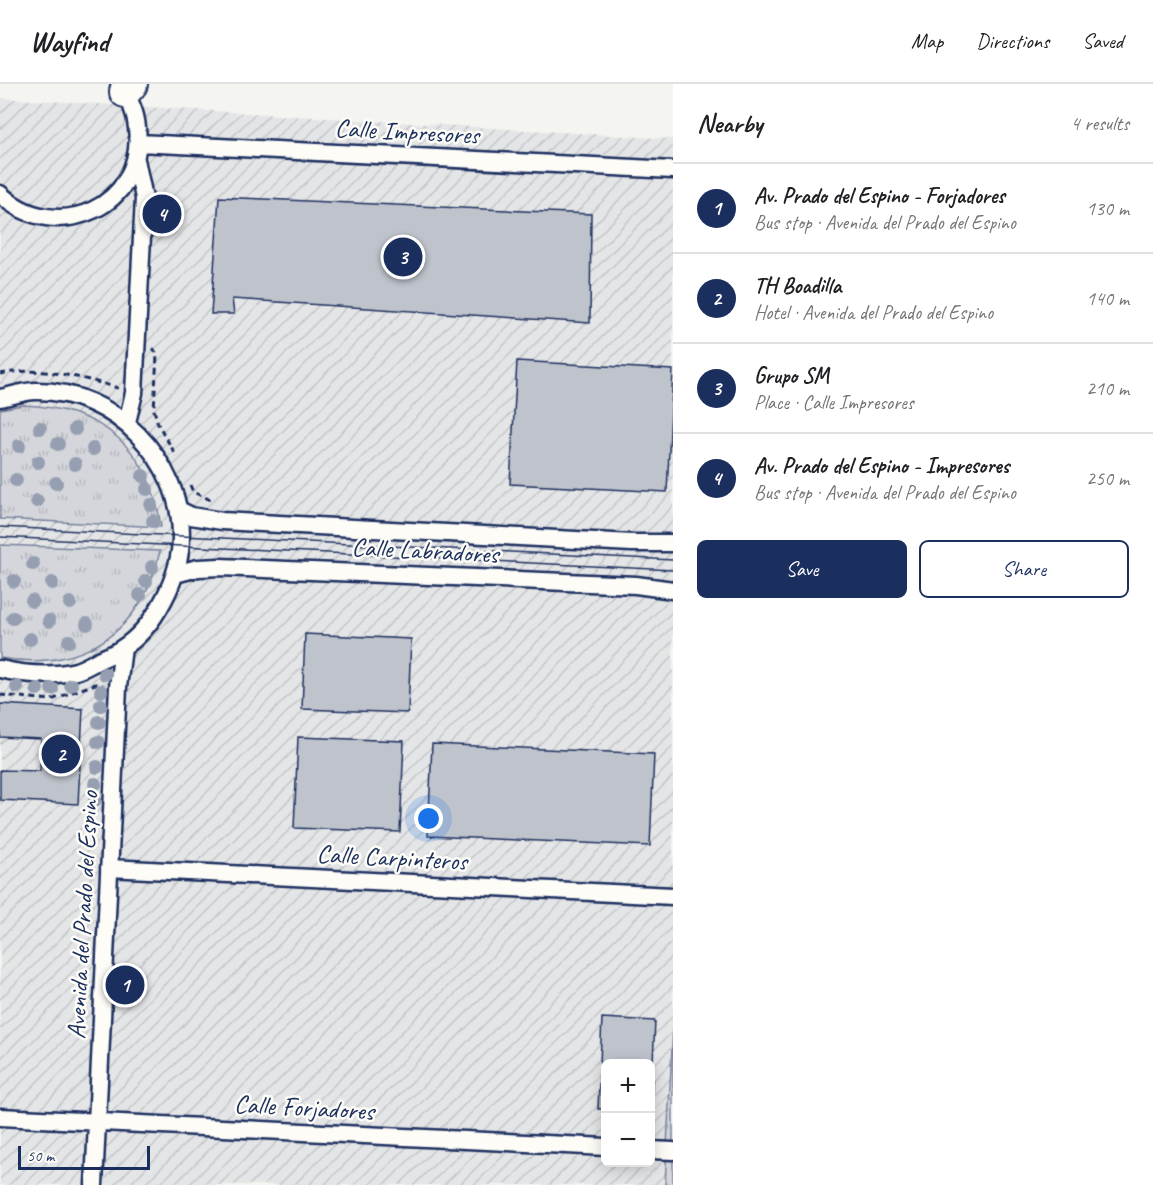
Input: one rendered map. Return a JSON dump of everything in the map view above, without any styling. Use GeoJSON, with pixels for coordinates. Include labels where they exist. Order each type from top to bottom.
{"type":"FeatureCollection","features":[{"type":"Feature","properties":{"kind":"street"},"geometry":{"type":"LineString","coordinates":[[0,194],[14,207],[44,219],[86,214],[113,198],[136,160],[139,143],[136,116],[124,87]]}},
{"type":"Feature","properties":{"kind":"street","name":"Calle Impresores"},"geometry":{"type":"LineString","coordinates":[[139,143],[673,170]]}},
{"type":"Feature","properties":{"kind":"street"},"geometry":{"type":"LineString","coordinates":[[127,422],[134,393],[144,198],[136,160]]}},
{"type":"Feature","properties":{"kind":"street"},"geometry":{"type":"LineString","coordinates":[[0,398],[36,391],[84,399],[127,422],[161,461],[179,510],[180,546],[175,574],[155,616],[123,648],[78,671],[29,676],[0,669]]}},
{"type":"Feature","properties":{"kind":"street","name":"Calle Labradores"},"geometry":{"type":"LineString","coordinates":[[179,510],[191,516],[222,521],[632,543],[673,543]]}},
{"type":"Feature","properties":{"kind":"street","name":"Calle Labradores"},"geometry":{"type":"LineString","coordinates":[[175,574],[198,568],[220,567],[636,585],[673,590]]}},
{"type":"Feature","properties":{"kind":"street","name":"Avenida del Prado del Espino"},"geometry":{"type":"LineString","coordinates":[[94,1185],[118,687],[123,648]]}},
{"type":"Feature","properties":{"kind":"street","name":"Calle Carpinteros"},"geometry":{"type":"LineString","coordinates":[[110,868],[673,896]]}},
{"type":"Feature","properties":{"kind":"street","name":"Calle Forjadores"},"geometry":{"type":"LineString","coordinates":[[0,1117],[601,1147]]}},
{"type":"Feature","properties":{"kind":"street"},"geometry":{"type":"LineString","coordinates":[[655,1150],[673,1151]]}},
{"type":"Feature","properties":{"kind":"path"},"geometry":{"type":"LineString","coordinates":[[138,327],[157,354],[154,410],[158,424],[181,465]]}},
{"type":"Feature","properties":{"kind":"path"},"geometry":{"type":"LineString","coordinates":[[189,483],[193,492],[221,505],[222,521]]}},
{"type":"Feature","properties":{"kind":"path"},"geometry":{"type":"LineString","coordinates":[[0,695],[51,700],[95,684],[118,687]]}},
{"type":"Feature","properties":{"kind":"shaded area"},"geometry":{"type":"Polygon","coordinates":[[[0,98],[673,139],[673,1185],[0,1185],[0,98]]]}},
{"type":"Feature","properties":{"kind":"green space"},"geometry":{"type":"Polygon","coordinates":[[[23,405],[76,414],[98,424],[118,438],[133,454],[146,475],[155,499],[161,527],[0,519],[0,409],[23,405]]]}},
{"type":"Feature","properties":{"kind":"green space"},"geometry":{"type":"Polygon","coordinates":[[[0,545],[160,551],[151,579],[139,604],[123,624],[104,640],[82,652],[57,659],[30,661],[0,658],[0,545]]]}},
{"type":"Feature","properties":{"kind":"green space"},"geometry":{"type":"Polygon","coordinates":[[[673,1027],[673,1185],[665,1185],[673,1027]]]}},
{"type":"Feature","properties":{"kind":"building"},"geometry":{"type":"Polygon","coordinates":[[[219,197],[591,214],[590,323],[232,299],[234,314],[211,314],[219,197]]]}},
{"type":"Feature","properties":{"kind":"building"},"geometry":{"type":"Polygon","coordinates":[[[517,361],[673,370],[667,492],[510,484],[517,361]]]}},
{"type":"Feature","properties":{"kind":"building"},"geometry":{"type":"Polygon","coordinates":[[[305,634],[411,639],[408,713],[302,709],[305,634]]]}},
{"type":"Feature","properties":{"kind":"building"},"geometry":{"type":"Polygon","coordinates":[[[0,704],[83,709],[78,804],[0,800],[0,770],[40,771],[41,739],[0,737],[0,704]]]}},
{"type":"Feature","properties":{"kind":"building"},"geometry":{"type":"Polygon","coordinates":[[[298,737],[404,741],[400,832],[294,828],[298,737]]]}},
{"type":"Feature","properties":{"kind":"building"},"geometry":{"type":"Polygon","coordinates":[[[432,744],[654,754],[650,846],[428,836],[432,744]]]}},
{"type":"Feature","properties":{"kind":"building"},"geometry":{"type":"Polygon","coordinates":[[[602,1018],[655,1021],[653,1059],[601,1059],[601,1109],[598,1109],[602,1018]]]}},
{"type":"Feature","properties":{"kind":"tram line"},"geometry":{"type":"LineString","coordinates":[[0,527],[673,560]]}},
{"type":"Feature","properties":{"kind":"tram line"},"geometry":{"type":"LineString","coordinates":[[0,537],[673,570]]}},
{"type":"Feature","properties":{"kind":"place","name":"Av. Prado del Espino - Impresores"},"geometry":{"type":"Point","coordinates":[162,214]}},
{"type":"Feature","properties":{"kind":"place","name":"Grupo SM"},"geometry":{"type":"Point","coordinates":[403,257]}},
{"type":"Feature","properties":{"kind":"place","name":"TH Boadilla"},"geometry":{"type":"Point","coordinates":[61,754]}},
{"type":"Feature","properties":{"kind":"place","name":"Av. Prado del Espino - Forjadores"},"geometry":{"type":"Point","coordinates":[125,985]}}]}
